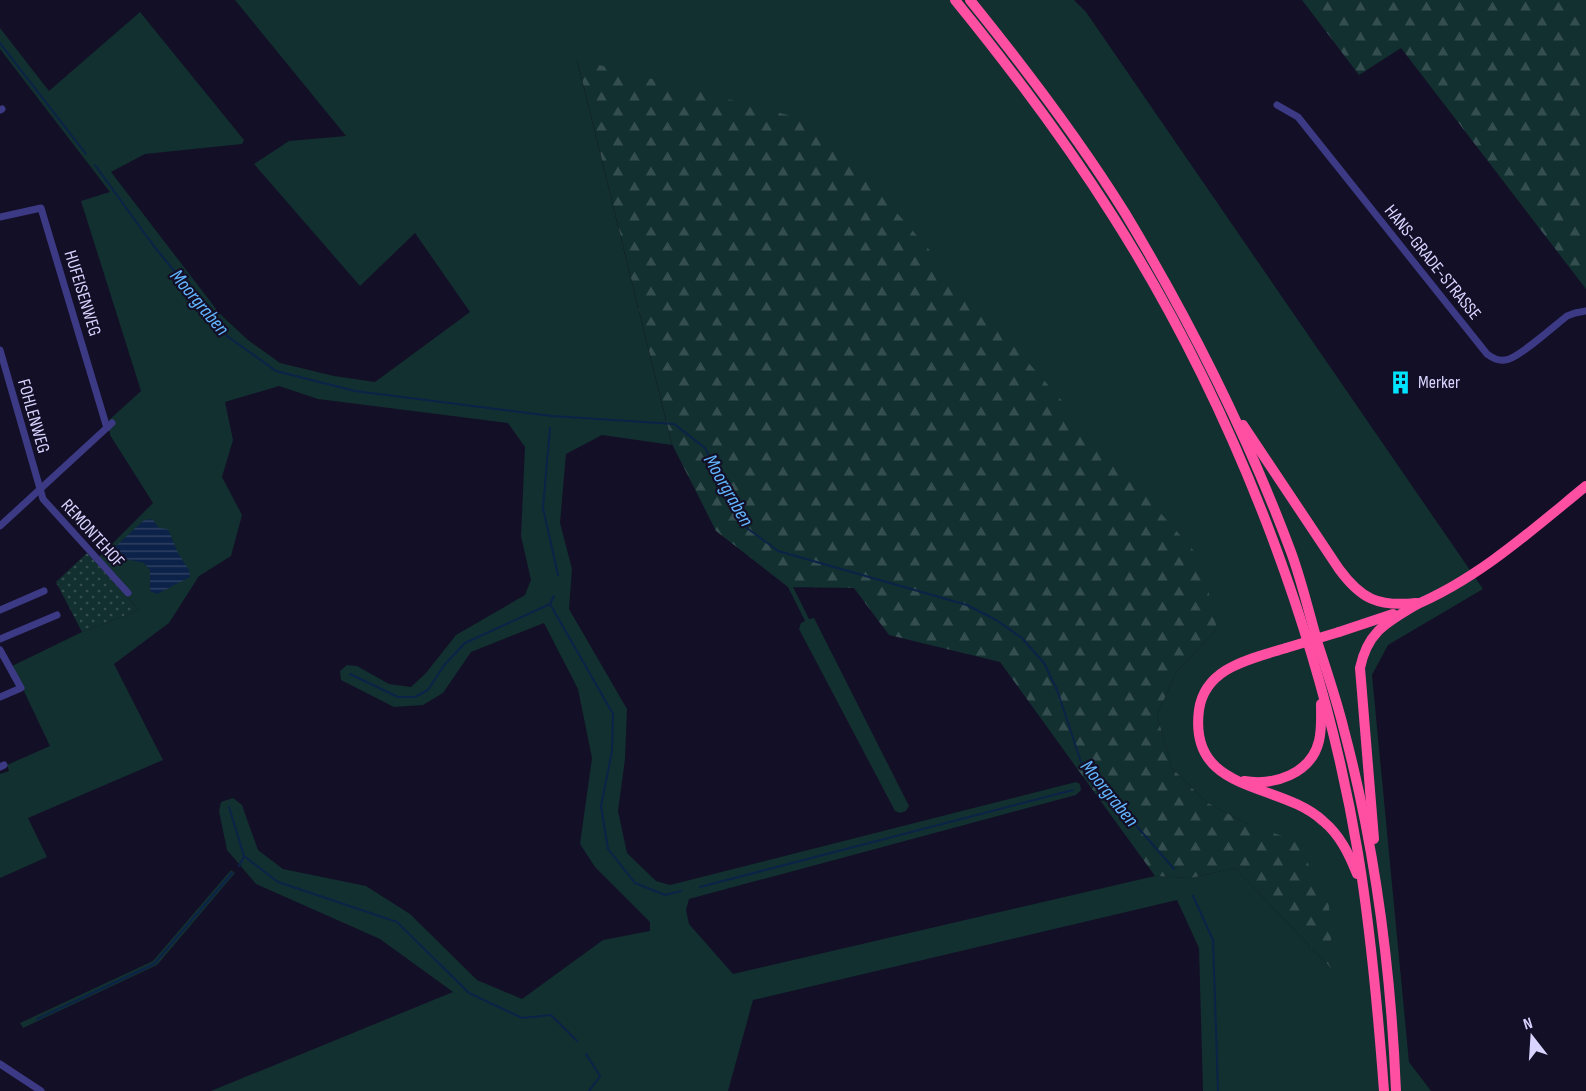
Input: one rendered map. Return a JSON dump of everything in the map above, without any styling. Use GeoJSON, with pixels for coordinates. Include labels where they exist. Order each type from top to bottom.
{"type":"FeatureCollection","features":[{"type":"Feature","properties":{"kind":"highway"},"geometry":{"type":"LineString","coordinates":[[956,0],[1050,124],[1138,258],[1189,350],[1229,434],[1270,532],[1320,682],[1350,815],[1374,960],[1384,1091]]}},
{"type":"Feature","properties":{"kind":"highway"},"geometry":{"type":"LineString","coordinates":[[970,0],[1066,127],[1124,213],[1198,344],[1227,402],[1291,554],[1344,730],[1369,842],[1391,1014],[1396,1091]]}},
{"type":"Feature","properties":{"kind":"highway"},"geometry":{"type":"LineString","coordinates":[[1227,402],[1339,569],[1356,590],[1382,603],[1396,605],[1419,603]]}},
{"type":"Feature","properties":{"kind":"highway"},"geometry":{"type":"LineString","coordinates":[[1373,871],[1374,840],[1359,668],[1363,652],[1377,631],[1504,552],[1586,486]]}},
{"type":"Feature","properties":{"kind":"highway"},"geometry":{"type":"LineString","coordinates":[[1363,888],[1349,854],[1337,835],[1323,820],[1306,808],[1261,792],[1218,770],[1209,759],[1199,736],[1198,720],[1203,694],[1210,682],[1231,667],[1419,603]]}},
{"type":"Feature","properties":{"kind":"highway"},"geometry":{"type":"LineString","coordinates":[[1232,778],[1255,783],[1271,782],[1289,776],[1302,768],[1319,743],[1322,726],[1320,682]]}},
{"type":"Feature","properties":{"kind":"street","name":"HANS-GRADE-STRASSE"},"geometry":{"type":"LineString","coordinates":[[1277,105],[1298,117],[1487,354],[1496,360],[1508,360],[1567,316],[1575,312],[1586,311]]}},
{"type":"Feature","properties":{"kind":"street","name":"HUFEISENWEG"},"geometry":{"type":"LineString","coordinates":[[0,217],[41,208],[110,425]]}},
{"type":"Feature","properties":{"kind":"street","name":"FOHLENWEG"},"geometry":{"type":"LineString","coordinates":[[0,350],[40,490]]}},
{"type":"Feature","properties":{"kind":"street","name":"REMONTEHOF"},"geometry":{"type":"LineString","coordinates":[[0,526],[110,425]]}},
{"type":"Feature","properties":{"kind":"street","name":"REMONTEHOF"},"geometry":{"type":"LineString","coordinates":[[40,490],[43,499],[128,593]]}},
{"type":"Feature","properties":{"kind":"street"},"geometry":{"type":"LineString","coordinates":[[0,610],[44,591]]}},
{"type":"Feature","properties":{"kind":"street"},"geometry":{"type":"LineString","coordinates":[[0,639],[57,615]]}},
{"type":"Feature","properties":{"kind":"street"},"geometry":{"type":"LineString","coordinates":[[0,650],[21,688],[0,697]]}},
{"type":"Feature","properties":{"kind":"street"},"geometry":{"type":"LineString","coordinates":[[0,1064],[41,1091]]}},
{"type":"Feature","properties":{"kind":"green space"},"geometry":{"type":"Polygon","coordinates":[[[235,0],[1074,0],[1086,12],[1483,589],[1388,645],[1372,675],[1409,1062],[1431,1091],[1203,1091],[1199,948],[1177,900],[753,1000],[728,1091],[211,1091],[453,992],[380,939],[256,884],[227,850],[219,811],[221,802],[233,798],[242,805],[258,850],[283,869],[366,886],[410,914],[477,980],[522,999],[603,940],[650,931],[650,922],[595,867],[580,844],[592,758],[578,689],[544,623],[471,652],[443,693],[423,705],[394,707],[341,680],[340,671],[347,665],[357,666],[389,684],[411,687],[426,673],[456,635],[525,595],[531,580],[521,536],[525,447],[508,423],[318,399],[279,386],[225,402],[233,440],[222,477],[242,515],[231,556],[199,576],[169,623],[114,664],[163,760],[28,818],[47,857],[0,878],[0,774],[9,771],[7,765],[50,746],[12,666],[82,632],[139,610],[95,561],[153,503],[110,435],[109,420],[141,391],[81,201],[110,192],[0,49],[0,28],[49,91],[140,12],[244,140],[242,144],[145,154],[111,172],[220,314],[248,340],[280,363],[334,376],[375,382],[470,312],[415,233],[360,286],[254,164],[289,141],[346,136],[235,0]],[[577,60],[672,445],[602,435],[566,454],[560,523],[572,569],[569,609],[627,709],[625,759],[618,811],[627,853],[656,881],[670,885],[1076,782],[1080,784],[1081,790],[1076,795],[689,899],[686,910],[689,924],[733,974],[1155,876],[1191,878],[1235,868],[1332,969],[1248,824],[1206,802],[1172,768],[1157,715],[1177,671],[1217,629],[577,60]]]}},
{"type":"Feature","properties":{"kind":"green space"},"geometry":{"type":"Polygon","coordinates":[[[1302,0],[1586,0],[1586,289],[1401,48],[1359,75],[1302,0]]]}},
{"type":"Feature","properties":{"kind":"green space"},"geometry":{"type":"Polygon","coordinates":[[[577,59],[818,123],[1201,559],[1217,629],[1177,671],[1157,715],[1172,768],[1206,802],[1248,824],[1297,841],[1329,906],[1333,970],[1235,868],[1191,878],[1155,876],[1000,662],[889,635],[854,588],[788,587],[716,531],[672,444],[577,59]]]}},
{"type":"Feature","properties":{"kind":"green space"},"geometry":{"type":"Polygon","coordinates":[[[87,553],[139,610],[82,632],[56,582],[87,553]]]}},
{"type":"Feature","properties":{"kind":"green space"},"geometry":{"type":"Polygon","coordinates":[[[788,587],[793,587],[809,619],[814,618],[909,806],[906,811],[900,813],[895,811],[799,629],[801,623],[805,621],[788,587]]]}},
{"type":"Feature","properties":{"kind":"green space"},"geometry":{"type":"Polygon","coordinates":[[[231,870],[235,873],[157,965],[23,1028],[20,1023],[153,961],[231,870]]]}},
{"type":"Feature","properties":{"kind":"water"},"geometry":{"type":"Polygon","coordinates":[[[153,520],[159,528],[168,529],[178,553],[189,570],[190,577],[157,594],[150,591],[150,570],[144,563],[116,557],[114,548],[143,521],[153,520]]]}},
{"type":"Feature","properties":{"kind":"waterway","name":"Moorgraben"},"geometry":{"type":"LineString","coordinates":[[0,43],[86,154]]}},
{"type":"Feature","properties":{"kind":"waterway","name":"Moorgraben"},"geometry":{"type":"LineString","coordinates":[[95,165],[153,245],[227,336],[276,371],[355,391],[552,416],[674,424],[705,448],[747,528],[778,551],[967,605],[996,620],[1022,638],[1044,663],[1057,690],[1081,762],[1174,869]]}},
{"type":"Feature","properties":{"kind":"waterway"},"geometry":{"type":"LineString","coordinates":[[550,428],[543,508],[558,575]]}},
{"type":"Feature","properties":{"kind":"waterway"},"geometry":{"type":"LineString","coordinates":[[554,596],[550,604],[613,714],[612,751],[601,806],[608,849],[635,883],[665,895],[681,891]]}},
{"type":"Feature","properties":{"kind":"waterway"},"geometry":{"type":"LineString","coordinates":[[350,674],[398,697],[415,697],[428,690],[445,664],[465,643],[550,604]]}},
{"type":"Feature","properties":{"kind":"waterway"},"geometry":{"type":"LineString","coordinates":[[700,887],[1073,790]]}},
{"type":"Feature","properties":{"kind":"waterway"},"geometry":{"type":"LineString","coordinates":[[229,807],[244,856],[278,882],[397,922],[469,993],[522,1018],[551,1015],[577,1041]]}},
{"type":"Feature","properties":{"kind":"waterway"},"geometry":{"type":"LineString","coordinates":[[239,866],[244,856]]}},
{"type":"Feature","properties":{"kind":"waterway"},"geometry":{"type":"LineString","coordinates":[[37,1019],[154,964],[232,873]]}},
{"type":"Feature","properties":{"kind":"waterway","name":"Moorgraben"},"geometry":{"type":"LineString","coordinates":[[1193,896],[1213,940],[1218,1091]]}},
{"type":"Feature","properties":{"kind":"waterway"},"geometry":{"type":"LineString","coordinates":[[586,1054],[600,1076],[589,1091]]}},
{"type":"Feature","properties":{"kind":"place","name":"Merker"},"geometry":{"type":"Point","coordinates":[1400,382]}}]}
